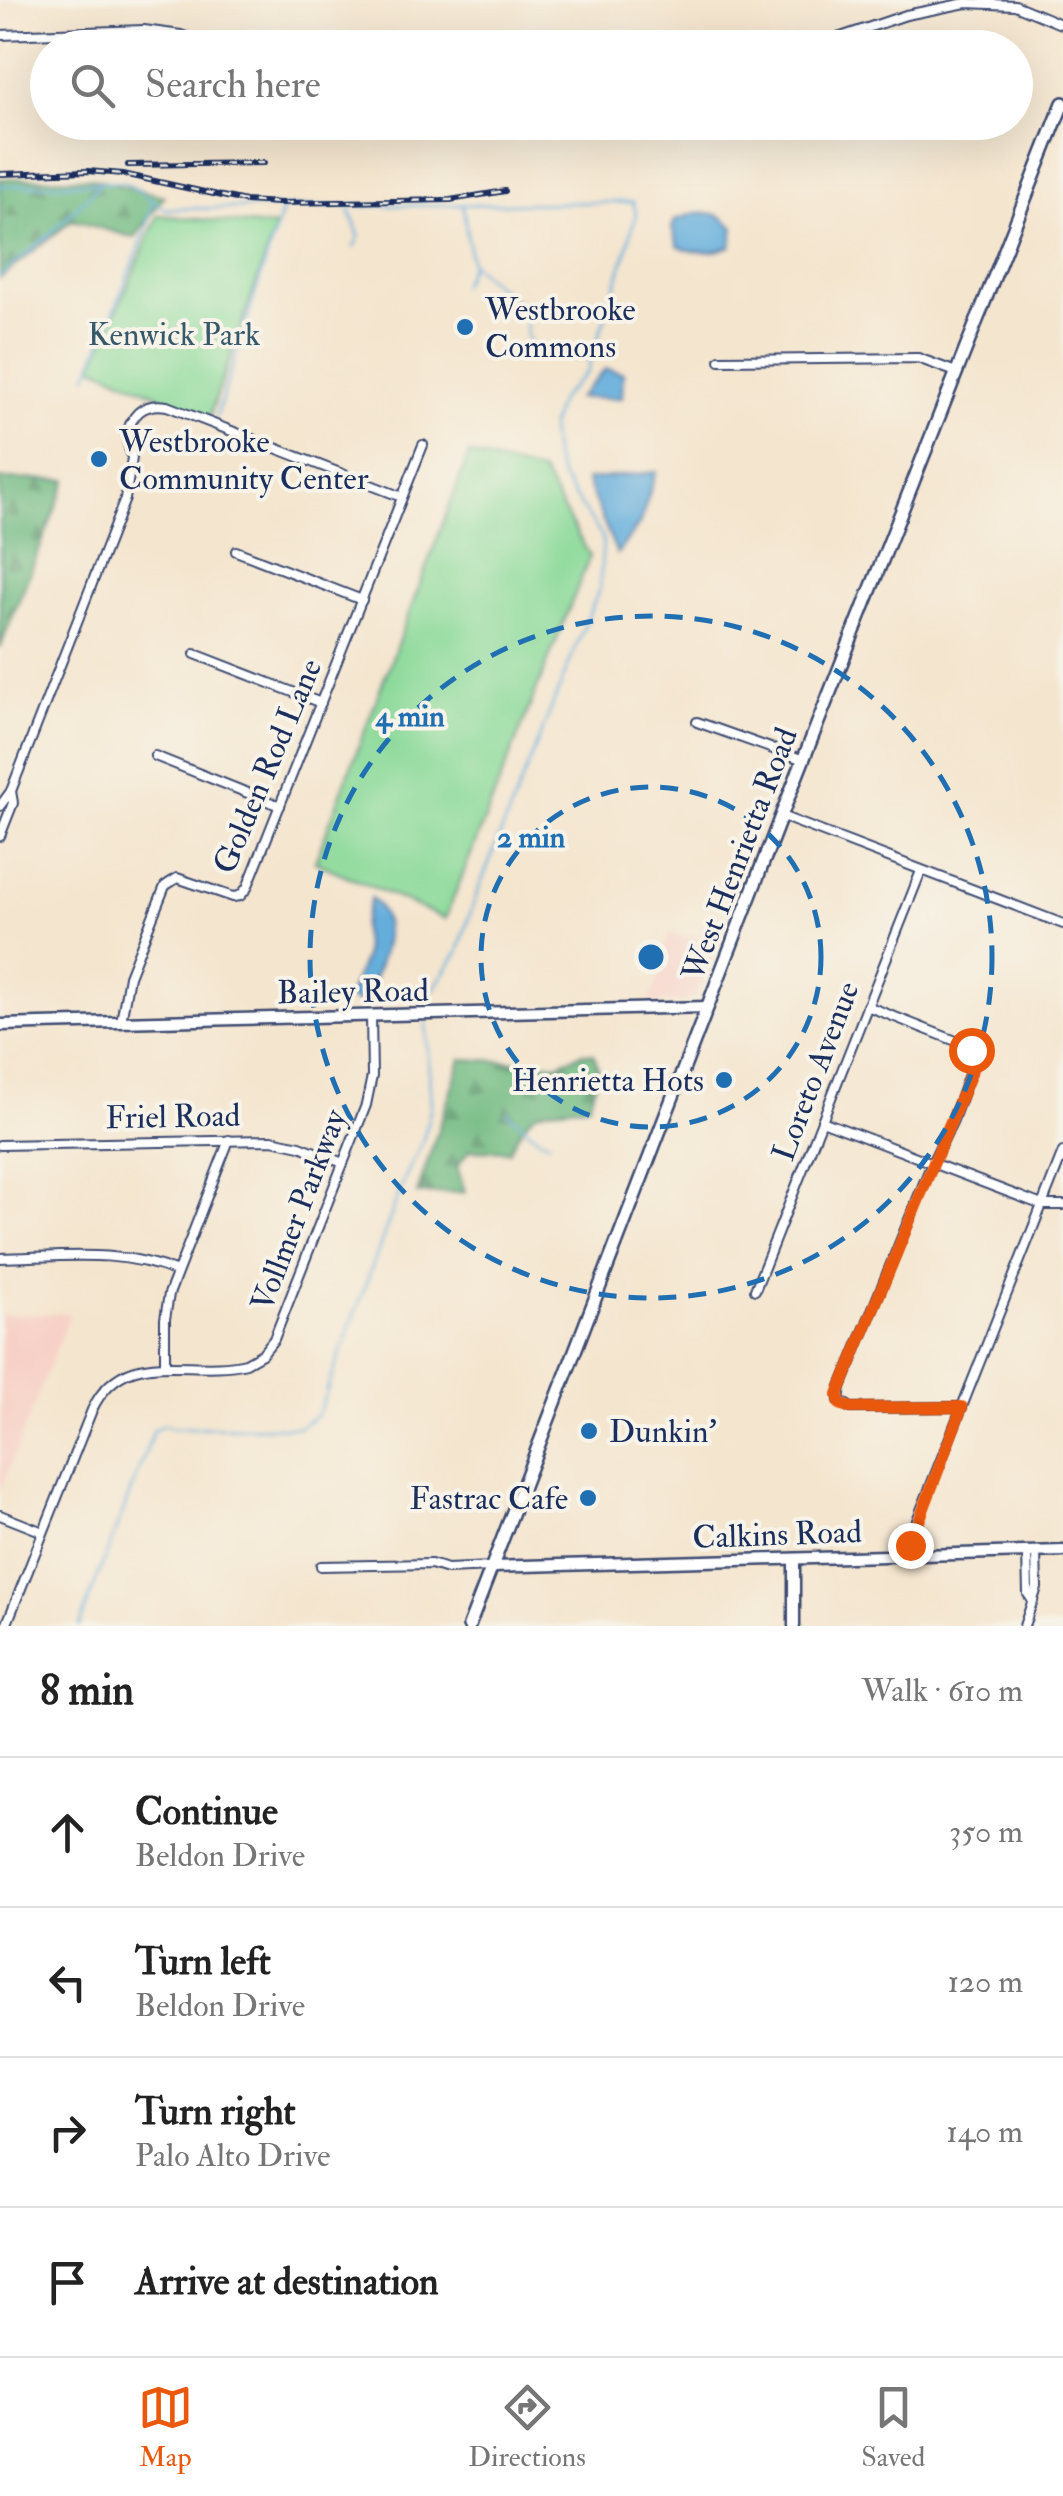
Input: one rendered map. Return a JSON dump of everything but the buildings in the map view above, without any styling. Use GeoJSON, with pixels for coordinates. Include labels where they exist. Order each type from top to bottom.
{"type":"FeatureCollection","features":[{"type":"Feature","properties":{"kind":"main road","name":"West Henrietta Road"},"geometry":{"type":"LineString","coordinates":[[469,1626],[1063,102]]}},
{"type":"Feature","properties":{"kind":"street"},"geometry":{"type":"LineString","coordinates":[[860,30],[906,14],[966,1],[1015,5],[1063,25]]}},
{"type":"Feature","properties":{"kind":"street"},"geometry":{"type":"LineString","coordinates":[[0,35],[30,34]]}},
{"type":"Feature","properties":{"kind":"street"},"geometry":{"type":"LineString","coordinates":[[720,360],[918,358],[956,372]]}},
{"type":"Feature","properties":{"kind":"street"},"geometry":{"type":"LineString","coordinates":[[0,806],[11,790],[125,499],[132,458],[126,437],[138,411],[152,404],[166,406],[402,498]]}},
{"type":"Feature","properties":{"kind":"street","name":"Golden Rod Lane"},"geometry":{"type":"LineString","coordinates":[[121,1022],[129,976],[165,886],[177,878],[225,897],[240,896],[249,883],[423,445]]}},
{"type":"Feature","properties":{"kind":"street"},"geometry":{"type":"LineString","coordinates":[[236,552],[362,600]]}},
{"type":"Feature","properties":{"kind":"street"},"geometry":{"type":"LineString","coordinates":[[194,654],[321,703]]}},
{"type":"Feature","properties":{"kind":"street"},"geometry":{"type":"LineString","coordinates":[[697,722],[804,760]]}},
{"type":"Feature","properties":{"kind":"street"},"geometry":{"type":"LineString","coordinates":[[154,756],[280,806]]}},
{"type":"Feature","properties":{"kind":"street"},"geometry":{"type":"LineString","coordinates":[[0,836],[13,803],[11,790]]}},
{"type":"Feature","properties":{"kind":"street"},"geometry":{"type":"LineString","coordinates":[[782,816],[1063,924]]}},
{"type":"Feature","properties":{"kind":"street","name":"Loreto Avenue"},"geometry":{"type":"LineString","coordinates":[[756,1290],[921,871]]}},
{"type":"Feature","properties":{"kind":"street"},"geometry":{"type":"LineString","coordinates":[[867,1006],[961,1043],[973,1054],[971,1073],[841,1386],[839,1400],[851,1408],[962,1407]]}},
{"type":"Feature","properties":{"kind":"street","name":"Bailey Road"},"geometry":{"type":"LineString","coordinates":[[0,1025],[708,1007]]}},
{"type":"Feature","properties":{"kind":"street","name":"Vollmer Parkway"},"geometry":{"type":"LineString","coordinates":[[6,1626],[102,1392],[125,1372],[164,1366],[236,1365],[255,1359],[268,1348],[370,1089],[370,1015]]}},
{"type":"Feature","properties":{"kind":"street"},"geometry":{"type":"LineString","coordinates":[[822,1122],[1042,1205],[1063,1205]]}},
{"type":"Feature","properties":{"kind":"street"},"geometry":{"type":"LineString","coordinates":[[164,1366],[165,1319],[177,1272],[230,1140]]}},
{"type":"Feature","properties":{"kind":"street","name":"Friel Road"},"geometry":{"type":"LineString","coordinates":[[0,1145],[286,1142],[343,1164]]}},
{"type":"Feature","properties":{"kind":"street"},"geometry":{"type":"LineString","coordinates":[[910,1556],[912,1533],[1063,1152]]}},
{"type":"Feature","properties":{"kind":"street"},"geometry":{"type":"LineString","coordinates":[[0,1258],[120,1256],[177,1272]]}},
{"type":"Feature","properties":{"kind":"street"},"geometry":{"type":"LineString","coordinates":[[0,1516],[44,1532]]}},
{"type":"Feature","properties":{"kind":"street","name":"Calkins Road"},"geometry":{"type":"LineString","coordinates":[[492,1566],[1063,1551]]}},
{"type":"Feature","properties":{"kind":"street"},"geometry":{"type":"LineString","coordinates":[[1024,1626],[1032,1600],[1028,1594],[1031,1552]]}},
{"type":"Feature","properties":{"kind":"street"},"geometry":{"type":"LineString","coordinates":[[794,1559],[794,1626]]}},
{"type":"Feature","properties":{"kind":"street"},"geometry":{"type":"LineString","coordinates":[[321,1566],[492,1566]]}},
{"type":"Feature","properties":{"kind":"shaded area"},"geometry":{"type":"Polygon","coordinates":[[[670,933],[683,938],[720,936],[695,995],[685,1001],[649,1003],[662,969],[657,967],[670,933]]]}},
{"type":"Feature","properties":{"kind":"shaded area"},"geometry":{"type":"Polygon","coordinates":[[[70,1313],[0,1491],[0,1315],[70,1313]]]}},
{"type":"Feature","properties":{"kind":"green space"},"geometry":{"type":"Polygon","coordinates":[[[90,178],[164,196],[135,238],[72,220],[0,278],[0,179],[90,178]]]}},
{"type":"Feature","properties":{"kind":"green space","name":"Kenwick Park"},"geometry":{"type":"Polygon","coordinates":[[[158,215],[276,227],[209,418],[93,366],[158,215]]]}},
{"type":"Feature","properties":{"kind":"green space"},"geometry":{"type":"Polygon","coordinates":[[[469,454],[542,473],[590,556],[445,919],[315,862],[469,454]]]}},
{"type":"Feature","properties":{"kind":"green space"},"geometry":{"type":"Polygon","coordinates":[[[0,479],[67,480],[0,648],[0,479]]]}},
{"type":"Feature","properties":{"kind":"green space"},"geometry":{"type":"Polygon","coordinates":[[[583,1053],[594,1054],[599,1072],[589,1104],[532,1116],[509,1151],[470,1150],[457,1166],[465,1192],[417,1194],[461,1059],[557,1064],[583,1053]]]}},
{"type":"Feature","properties":{"kind":"water"},"geometry":{"type":"Polygon","coordinates":[[[696,213],[717,215],[730,223],[734,228],[731,246],[704,252],[678,246],[672,228],[675,220],[696,213]]]}},
{"type":"Feature","properties":{"kind":"water"},"geometry":{"type":"Polygon","coordinates":[[[606,369],[623,373],[622,398],[578,398],[606,369]]]}},
{"type":"Feature","properties":{"kind":"water"},"geometry":{"type":"Polygon","coordinates":[[[656,472],[640,523],[617,554],[586,480],[656,472]]]}},
{"type":"Feature","properties":{"kind":"water"},"geometry":{"type":"Polygon","coordinates":[[[371,898],[385,921],[386,934],[365,1000],[359,1003],[348,998],[365,954],[362,927],[371,898]]]}},
{"type":"Feature","properties":{"kind":"waterway"},"geometry":{"type":"LineString","coordinates":[[0,186],[125,182],[165,209],[633,202],[636,213],[625,257],[587,372],[560,399],[550,427],[553,455],[561,477],[603,538],[600,587],[477,893],[458,952],[425,1002]]}},
{"type":"Feature","properties":{"kind":"waterway"},"geometry":{"type":"LineString","coordinates":[[0,276],[49,235],[100,184]]}},
{"type":"Feature","properties":{"kind":"waterway"},"geometry":{"type":"LineString","coordinates":[[88,375],[146,231],[152,203]]}},
{"type":"Feature","properties":{"kind":"waterway"},"geometry":{"type":"LineString","coordinates":[[463,206],[471,264],[528,312],[526,328],[533,348],[551,356],[589,359]]}},
{"type":"Feature","properties":{"kind":"waterway"},"geometry":{"type":"LineString","coordinates":[[216,417],[282,210]]}},
{"type":"Feature","properties":{"kind":"waterway"},"geometry":{"type":"LineString","coordinates":[[350,211],[359,236],[354,247]]}},
{"type":"Feature","properties":{"kind":"waterway"},"geometry":{"type":"LineString","coordinates":[[461,286],[471,264]]}},
{"type":"Feature","properties":{"kind":"waterway"},"geometry":{"type":"LineString","coordinates":[[79,1626],[154,1430],[163,1425],[299,1427],[318,1414],[404,1180],[423,1140],[431,1107],[426,1020]]}},
{"type":"Feature","properties":{"kind":"waterway"},"geometry":{"type":"LineString","coordinates":[[507,1112],[540,1139],[550,1142]]}},
{"type":"Feature","properties":{"kind":"railway"},"geometry":{"type":"LineString","coordinates":[[128,165],[264,163]]}},
{"type":"Feature","properties":{"kind":"railway"},"geometry":{"type":"LineString","coordinates":[[0,174],[123,174],[245,201],[280,203],[450,200],[505,191]]}},
{"type":"Feature","properties":{"kind":"place","name":"Westbrooke Commons"},"geometry":{"type":"Point","coordinates":[465,327]}},
{"type":"Feature","properties":{"kind":"place","name":"Westbrooke Community Center"},"geometry":{"type":"Point","coordinates":[99,459]}},
{"type":"Feature","properties":{"kind":"place","name":"Henrietta Hots"},"geometry":{"type":"Point","coordinates":[724,1080]}},
{"type":"Feature","properties":{"kind":"place","name":"Dunkin'"},"geometry":{"type":"Point","coordinates":[589,1431]}},
{"type":"Feature","properties":{"kind":"place","name":"Fastrac Cafe"},"geometry":{"type":"Point","coordinates":[588,1498]}},
{"type":"Feature","properties":{"kind":"route"},"geometry":{"type":"LineString","coordinates":[[910,1545],[962,1407],[851,1408],[840,1404],[838,1394],[971,1073],[971,1050]]}}]}
